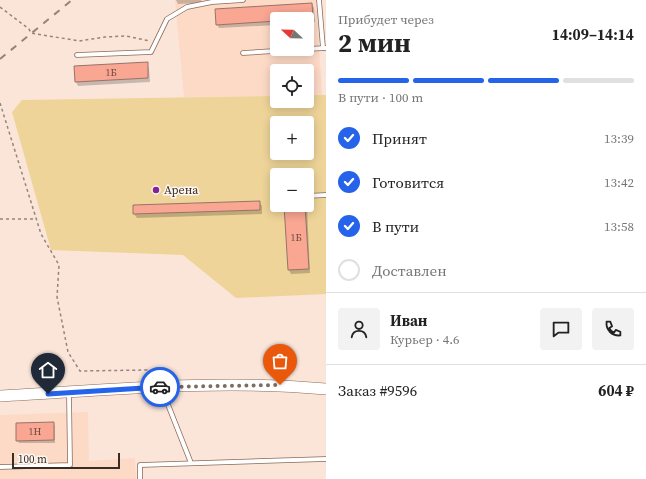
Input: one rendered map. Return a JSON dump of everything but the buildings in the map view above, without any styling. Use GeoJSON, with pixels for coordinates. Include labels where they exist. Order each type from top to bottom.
{"type":"FeatureCollection","features":[{"type":"Feature","properties":{"kind":"street"},"geometry":{"type":"LineString","coordinates":[[0,396],[161,386],[291,385],[326,389]]}},
{"type":"Feature","properties":{"kind":"lane"},"geometry":{"type":"LineString","coordinates":[[77,55],[151,52],[167,19],[187,7],[212,2],[243,0]]}},
{"type":"Feature","properties":{"kind":"lane"},"geometry":{"type":"LineString","coordinates":[[314,49],[324,48],[318,0]]}},
{"type":"Feature","properties":{"kind":"lane"},"geometry":{"type":"LineString","coordinates":[[243,53],[270,51]]}},
{"type":"Feature","properties":{"kind":"lane"},"geometry":{"type":"LineString","coordinates":[[314,196],[326,195]]}},
{"type":"Feature","properties":{"kind":"lane"},"geometry":{"type":"LineString","coordinates":[[161,386],[191,463]]}},
{"type":"Feature","properties":{"kind":"lane"},"geometry":{"type":"LineString","coordinates":[[0,467],[70,465],[69,392]]}},
{"type":"Feature","properties":{"kind":"lane"},"geometry":{"type":"LineString","coordinates":[[140,479],[140,465],[326,459]]}},
{"type":"Feature","properties":{"kind":"path"},"geometry":{"type":"LineString","coordinates":[[0,7],[29,29],[31,33],[79,41],[105,36],[126,36],[155,43]]}},
{"type":"Feature","properties":{"kind":"path"},"geometry":{"type":"LineString","coordinates":[[0,103],[41,234],[60,265],[57,297],[68,352],[80,371],[147,370],[149,387]]}},
{"type":"Feature","properties":{"kind":"path"},"geometry":{"type":"LineString","coordinates":[[0,220],[36,219]]}},
{"type":"Feature","properties":{"kind":"shaded area"},"geometry":{"type":"Polygon","coordinates":[[[175,0],[316,0],[322,95],[314,95],[314,64],[270,64],[270,96],[184,97],[175,0]]]}},
{"type":"Feature","properties":{"kind":"shaded area","name":"Арена"},"geometry":{"type":"Polygon","coordinates":[[[314,95],[326,95],[326,294],[236,298],[183,255],[51,250],[12,112],[22,100],[270,96],[270,108],[314,108],[314,95]]]}},
{"type":"Feature","properties":{"kind":"shaded area"},"geometry":{"type":"Polygon","coordinates":[[[88,412],[89,461],[135,458],[136,479],[0,479],[0,415],[88,412]]]}},
{"type":"Feature","properties":{"kind":"railway"},"geometry":{"type":"LineString","coordinates":[[0,59],[72,0]]}},
{"type":"Feature","properties":{"kind":"way so far"},"geometry":{"type":"LineString","coordinates":[[160,387],[280,385]]}},
{"type":"Feature","properties":{"kind":"place","name":"Арена"},"geometry":{"type":"Point","coordinates":[156,190]}},
{"type":"Feature","properties":{"kind":"route"},"geometry":{"type":"LineString","coordinates":[[48,394],[160,387]]}}]}
